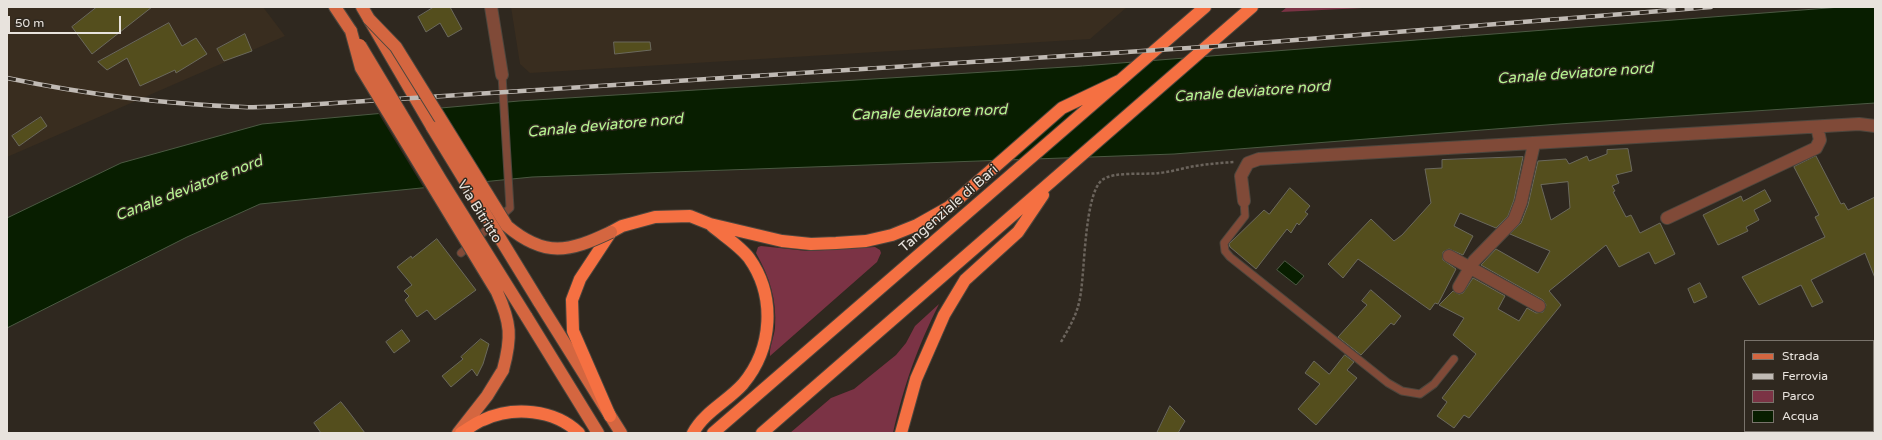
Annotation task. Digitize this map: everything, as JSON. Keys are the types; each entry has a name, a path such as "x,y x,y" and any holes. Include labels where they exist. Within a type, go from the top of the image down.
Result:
{"highway":[{"name":"Tangenziale di Bari","path":"713,433 1206,7"},
{"path":"762,433 1252,7"},
{"path":"610,416 573,331 572,300 580,279 611,232 622,226 655,217 690,216 710,224 782,241 811,244 866,241 892,235 917,225 949,207 1062,108 1119,81"},
{"path":"901,433 916,379 944,315 965,280 1018,232 1051,182"},
{"path":"693,433 698,424 743,384 758,361 766,339 768,320 766,300 760,277 748,257 710,224"},
{"path":"461,433 483,420 508,412 533,411 562,420 579,433"}],"main road":[{"name":"Via Bitritto","path":"335,7 598,433"},
{"name":"Via Bitritto","path":"362,7 436,133 621,433"},
{"path":"369,19 396,47 507,226 524,239 540,246 561,249 583,245 611,232"},
{"path":"351,31 361,68 497,292 507,313 508,344 503,370 487,396 458,433"}],"street":[{"path":"492,7 502,75"},
{"path":"1244,201 1241,176 1248,163 1259,159 1859,124 1875,126"},
{"path":"1666,218 1816,148 1820,140 1817,127"},
{"path":"1459,287 1471,269 1474,261 1503,233 1514,220 1521,202 1534,144"},
{"path":"1449,256 1539,306"}],"lane":[{"path":"461,253 510,208 502,75"},
{"path":"1244,201 1245,216 1224,242 1225,251 1230,257 1388,383 1402,391 1420,394 1434,384 1454,359"}],"path":[{"path":"1061,342 1074,319 1080,298 1091,204 1096,189 1102,180 1112,176 1160,173 1196,166 1235,162 1248,163"}],"shaded area":[{"path":"7,7 263,7 285,36 7,157"},
{"path":"511,7 1127,7 1090,39 530,73 520,64"}],"green space":[{"path":"1287,7 1383,7 1281,12"},
{"path":"761,246 807,251 875,247 880,250 881,253 877,262 770,356 775,328 775,308 769,280 756,253 758,247"},
{"path":"939,304 912,367 893,433 790,433 831,398 854,389 896,355 906,343 915,326"}],"water":[{"name":"Canale deviatore nord","path":"1841,7 1875,7 1875,103 1559,124 1174,154 532,177 260,204 187,237 7,328 7,218 121,163 262,124 519,101 1082,66"},
{"path":"1285,261 1304,276 1296,285 1277,270"}],"pier":[{"path":"438,106 487,184 425,190 377,111"}],"building":[{"path":"97,7 152,7 92,54 72,27"},
{"path":"434,7 450,7 462,29 448,37 440,23 426,32 418,17"},
{"path":"169,23 182,46 196,38 207,54 176,73 175,70 140,86 127,58 107,70 98,62"},
{"path":"245,34 252,51 224,61 217,49"},
{"path":"614,42 650,42 651,50 615,54"},
{"path":"41,117 47,126 19,146 12,136"},
{"path":"1628,149 1632,171 1616,175 1619,183 1612,186 1615,191 1613,192 1626,217 1631,215 1640,233 1660,223 1675,254 1655,264 1649,252 1619,267 1606,245 1549,291 1561,305 1469,418 1464,415 1454,428 1437,416 1447,402 1442,398 1476,354 1453,335 1464,318 1439,305 1453,291 1459,294 1463,293 1473,278 1505,296 1498,309 1519,321 1527,308 1536,313 1543,312 1546,305 1543,300 1481,265 1496,249 1538,273 1550,251 1510,234 1521,223 1528,205 1538,161 1566,159 1569,164 1587,156 1589,161 1607,154 1607,150","holes":["1568,182 1570,208 1551,220 1541,185"]},
{"path":"1816,156 1841,204 1844,203 1848,210 1875,197 1875,278 1865,253 1811,280 1823,302 1812,307 1801,285 1759,305 1742,277 1825,237 1815,217 1819,215 1794,167"},
{"path":"1523,157 1514,200 1508,216 1496,228 1460,213 1454,226 1473,236 1463,255 1449,249 1443,252 1443,260 1456,269 1438,304 1435,303 1430,310 1358,259 1343,278 1328,264 1371,219 1394,241 1402,235 1431,203 1425,169 1442,168 1442,160"},
{"path":"1290,188 1310,206 1305,212 1308,214 1299,225 1297,223 1291,233 1287,229 1256,269 1230,247 1229,244 1264,210 1269,214"},
{"path":"1765,190 1771,201 1754,210 1759,220 1746,227 1748,231 1718,245 1703,215 1741,196 1743,201"},
{"path":"437,239 476,290 435,320 427,310 417,317 405,300 409,296 404,291 412,285 397,267 411,256 412,258"},
{"path":"1700,283 1707,297 1694,303 1688,289"},
{"path":"1371,290 1401,316 1394,325 1391,323 1361,355 1338,337 1367,305 1362,301"},
{"path":"402,330 410,341 394,353 386,342"},
{"path":"481,339 489,344 483,364 477,376 472,369 451,387 442,376 463,359 461,357"},
{"path":"1345,355 1354,362 1347,370 1357,378 1316,425 1298,409 1320,384 1305,373 1314,361 1329,374"},
{"path":"341,402 365,433 321,433 314,423"},
{"path":"1170,406 1185,421 1178,433 1157,433"}],"railway":[{"path":"7,78 65,89 154,101 213,106 266,107 1220,46 1711,7"}]}
